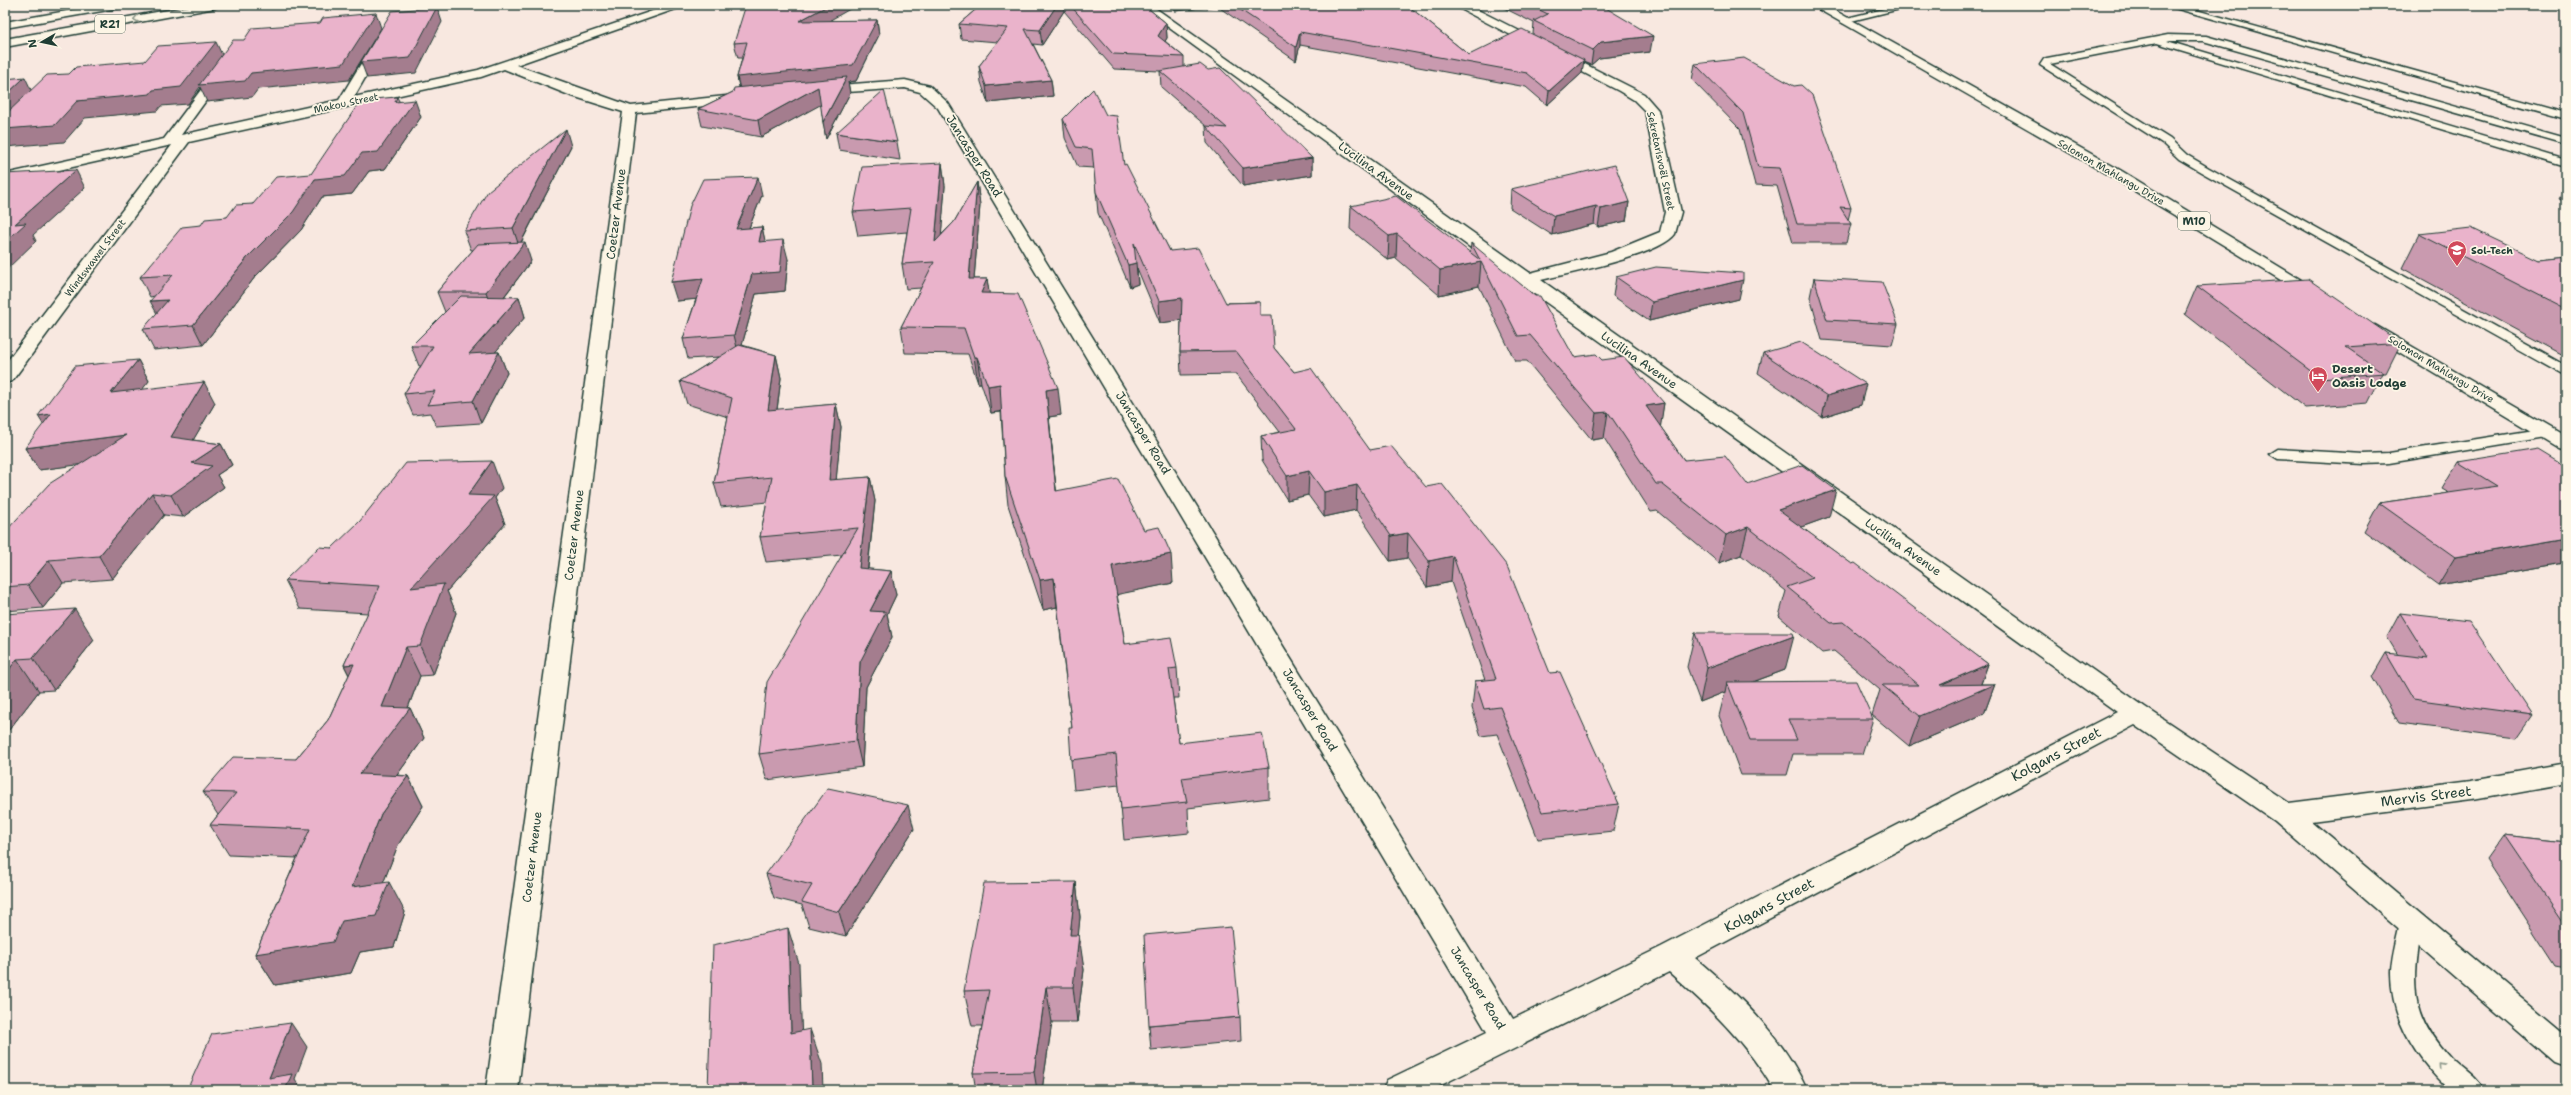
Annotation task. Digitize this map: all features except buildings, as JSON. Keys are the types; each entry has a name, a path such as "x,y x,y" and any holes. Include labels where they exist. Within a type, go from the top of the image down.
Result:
{"main road":[{"name":"R21","path":"5,25 119,5"},
{"name":"R21","path":"5,43 216,5"},
{"name":"Makou Street","path":"5,178 343,104 508,66 681,5"},
{"name":"Lucilina Avenue","path":"1144,5 1525,279 2136,713 2285,814 2566,1054"},
{"name":"Sekretarisvoël Street","path":"1459,5 1624,88 1646,103 1653,117 1672,212 1667,234 1653,243 1634,250 1525,279"},
{"name":"Solomon Mahlangu Drive","path":"1817,5 2115,173 2332,304"},
{"path":"343,104 386,31"},
{"name":"Windswawel Street","path":"5,377 176,140 230,60"},
{"path":"508,66 574,92 630,110 763,96"},
{"name":"Jancasper Road","path":"802,92 905,84 925,89 943,106 1508,1037"},
{"name":"Coetzer Avenue","path":"502,1090 630,110"},
{"name":"Solomon Mahlangu Drive","path":"2359,320 2566,444"},
{"path":"2461,382 2566,433"},
{"name":"Kolgans Street","path":"1399,1090 1672,956 2136,713"},
{"name":"Mervis Street","path":"2285,814 2472,790 2566,773"},
{"path":"1672,956 1718,996 1752,1033 1792,1090"}],"lane":[{"path":"1842,20 1912,5"},
{"path":"2168,5 2566,116"},
{"path":"2566,141 2203,38 2185,36 2047,60 2045,65 2166,141 2183,157 2205,170 2566,372"},
{"path":"2159,41 2566,164"},
{"path":"2278,454 2364,459 2389,458 2547,434"},
{"path":"2411,922 2403,971 2405,1003 2422,1043 2454,1079 2470,1090"}],"place":[{"name":"Sol-Tech","path":"2457,267"},
{"name":"Desert Oasis Lodge","path":"2318,393"}]}
